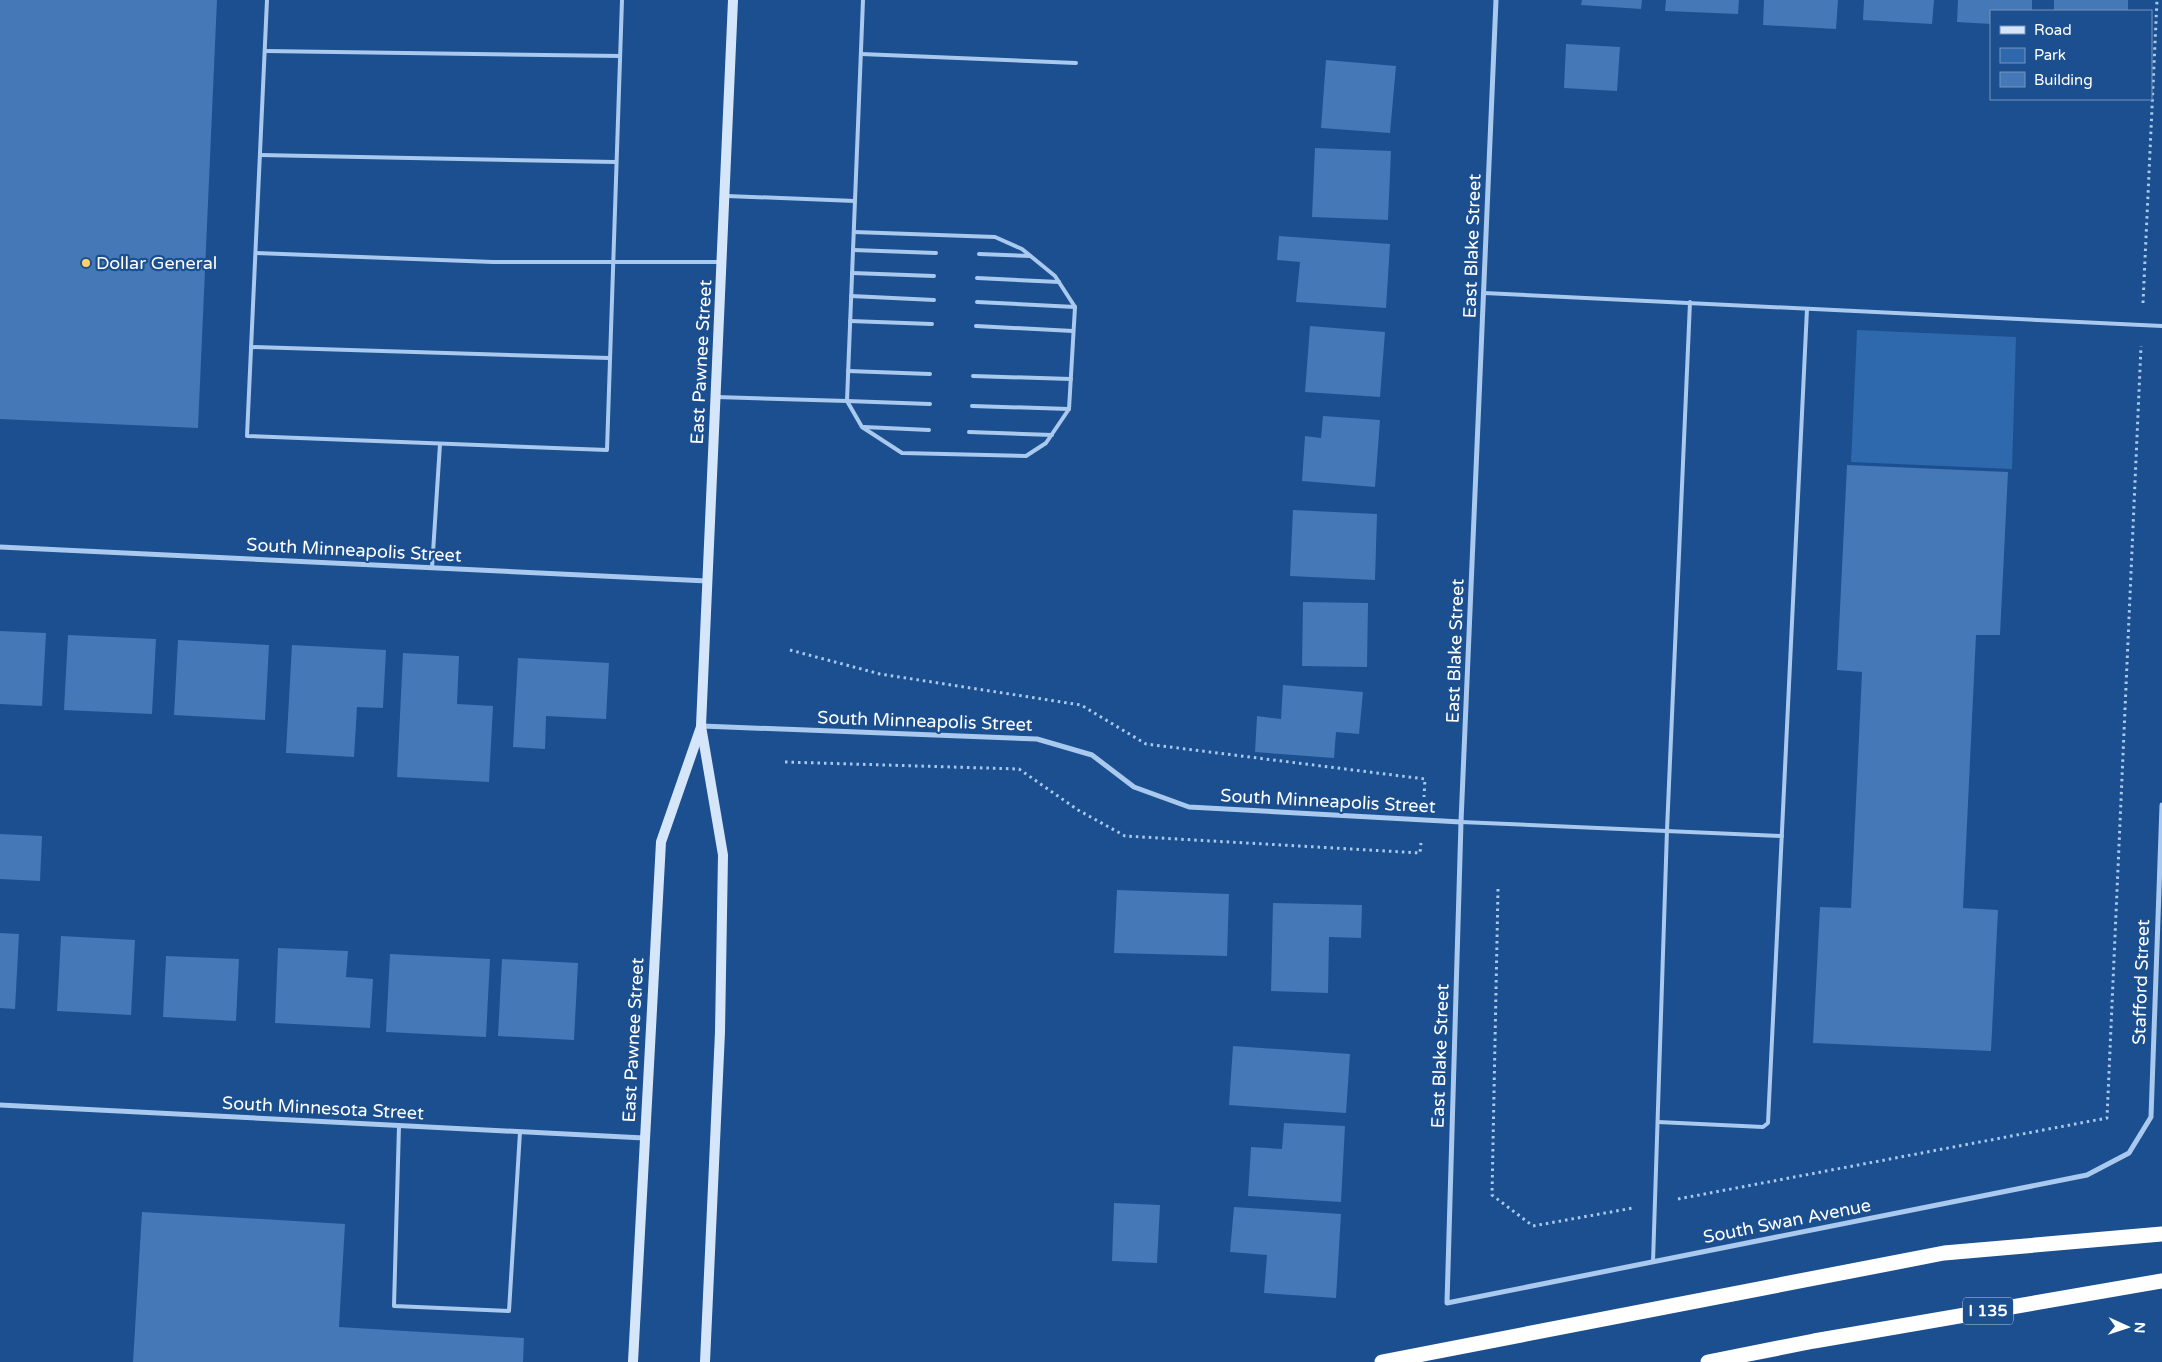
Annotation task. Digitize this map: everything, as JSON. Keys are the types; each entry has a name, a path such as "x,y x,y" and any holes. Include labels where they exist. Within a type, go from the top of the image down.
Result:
{"highway":[{"path":"1382,1362 1944,1253 2162,1234"},
{"name":"I 135","path":"1708,1362 1814,1341 2162,1281"}],"main road":[{"name":"East Pawnee Street","path":"705,1362 720,1032 723,855 701,726 733,0"},
{"name":"East Pawnee Street","path":"633,1362 661,842 701,726"}],"street":[{"name":"East Blake Street","path":"1447,1303 1461,822 1496,0"},
{"name":"South Minneapolis Street","path":"0,547 707,581"},
{"name":"South Minneapolis Street","path":"701,726 1036,739 1092,755 1134,787 1189,808 1461,822"},
{"name":"Stafford Street","path":"2129,1153 2151,1117 2162,805"},
{"name":"South Minnesota Street","path":"0,1105 644,1138"},
{"name":"South Swan Avenue","path":"1447,1303 2087,1175 2129,1153"}],"lane":[{"path":"267,0 247,436 607,450 622,0"},
{"path":"854,232 995,237 1022,249 1055,276 1075,307 1069,410 1046,443 1026,456 902,454 862,427 847,401 863,0"},
{"path":"265,51 620,56"},
{"path":"860,54 1076,63"},
{"path":"260,155 616,162"},
{"path":"724,196 855,201"},
{"path":"853,250 936,253"},
{"path":"256,253 494,262 722,262"},
{"path":"980,254 1031,256"},
{"path":"852,273 934,276"},
{"path":"977,278 1058,282"},
{"path":"1484,293 2162,326"},
{"path":"851,296 934,300"},
{"path":"977,302 1075,307"},
{"path":"1653,1262 1667,830 1690,302"},
{"path":"1658,1122 1762,1127 1768,1123 1807,309"},
{"path":"850,321 932,324"},
{"path":"976,326 1073,331"},
{"path":"251,347 609,358"},
{"path":"848,371 930,374"},
{"path":"973,376 1071,379"},
{"path":"716,397 930,404"},
{"path":"972,406 1069,410"},
{"path":"862,427 929,430"},
{"path":"970,432 1052,435"},
{"path":"432,568 440,444"},
{"path":"1461,822 1782,836"},
{"path":"399,1126 394,1306 509,1310 520,1132"}],"path":[{"path":"1498,889 1492,1195 1533,1226 2107,1118 2157,0"}],"green space":[{"path":"1857,330 2016,337 2012,469 1851,462"}],"building":[{"path":"0,0 217,0 198,428 0,419"},
{"path":"1582,0 1642,0 1641,9 1581,5"},
{"path":"1666,0 1739,0 1738,14 1665,11"},
{"path":"1764,0 1838,0 1836,29 1763,25"},
{"path":"1864,0 1934,0 1932,24 1863,20"},
{"path":"1958,0 2032,0 2032,10 1990,10 1990,24 1957,22"},
{"path":"2054,0 2128,0 2128,10 2054,10"},
{"path":"1566,44 1620,47 1617,91 1564,88"},
{"path":"1326,60 1396,66 1390,133 1321,128"},
{"path":"1315,148 1391,151 1388,220 1312,217"},
{"path":"1279,236 1390,244 1386,308 1296,302 1300,262 1277,260"},
{"path":"1310,326 1385,332 1380,397 1305,392"},
{"path":"1323,416 1380,420 1375,487 1302,481 1305,436 1321,438"},
{"path":"1847,465 2008,472 2000,635 1976,635 1963,908 1998,910 1991,1051 1813,1043 1820,907 1851,908 1862,672 1837,670"},
{"path":"1293,510 1377,514 1375,580 1290,576"},
{"path":"1303,602 1368,603 1367,667 1302,666"},
{"path":"0,631 46,633 42,706 0,704"},
{"path":"68,635 156,639 152,714 64,710"},
{"path":"178,640 269,645 265,720 174,715"},
{"path":"292,645 386,650 383,708 357,707 354,757 286,753"},
{"path":"403,653 459,656 457,704 493,706 489,782 397,777"},
{"path":"518,658 609,663 606,719 546,716 545,749 513,747"},
{"path":"1283,685 1363,692 1359,734 1336,732 1334,758 1255,752 1257,716 1281,719"},
{"path":"0,834 42,836 40,881 0,879"},
{"path":"1117,890 1229,894 1227,956 1114,953"},
{"path":"1273,903 1362,905 1361,938 1329,937 1328,993 1271,991"},
{"path":"0,933 19,934 15,1009 0,1008"},
{"path":"61,936 135,940 131,1015 57,1011"},
{"path":"278,948 348,951 346,977 373,979 370,1028 275,1023"},
{"path":"390,954 490,959 486,1037 386,1032"},
{"path":"166,956 239,959 236,1021 163,1017"},
{"path":"502,959 578,963 574,1040 498,1036"},
{"path":"1233,1046 1350,1054 1346,1113 1229,1105"},
{"path":"1284,1123 1345,1126 1341,1202 1248,1196 1251,1147 1282,1149"},
{"path":"1114,1203 1160,1205 1157,1263 1112,1261"},
{"path":"1234,1207 1341,1214 1336,1298 1264,1293 1267,1255 1230,1252"},
{"path":"142,1212 345,1224 339,1327 524,1338 523,1362 133,1362"}],"place":[{"name":"Dollar General","path":"86,263"}]}
